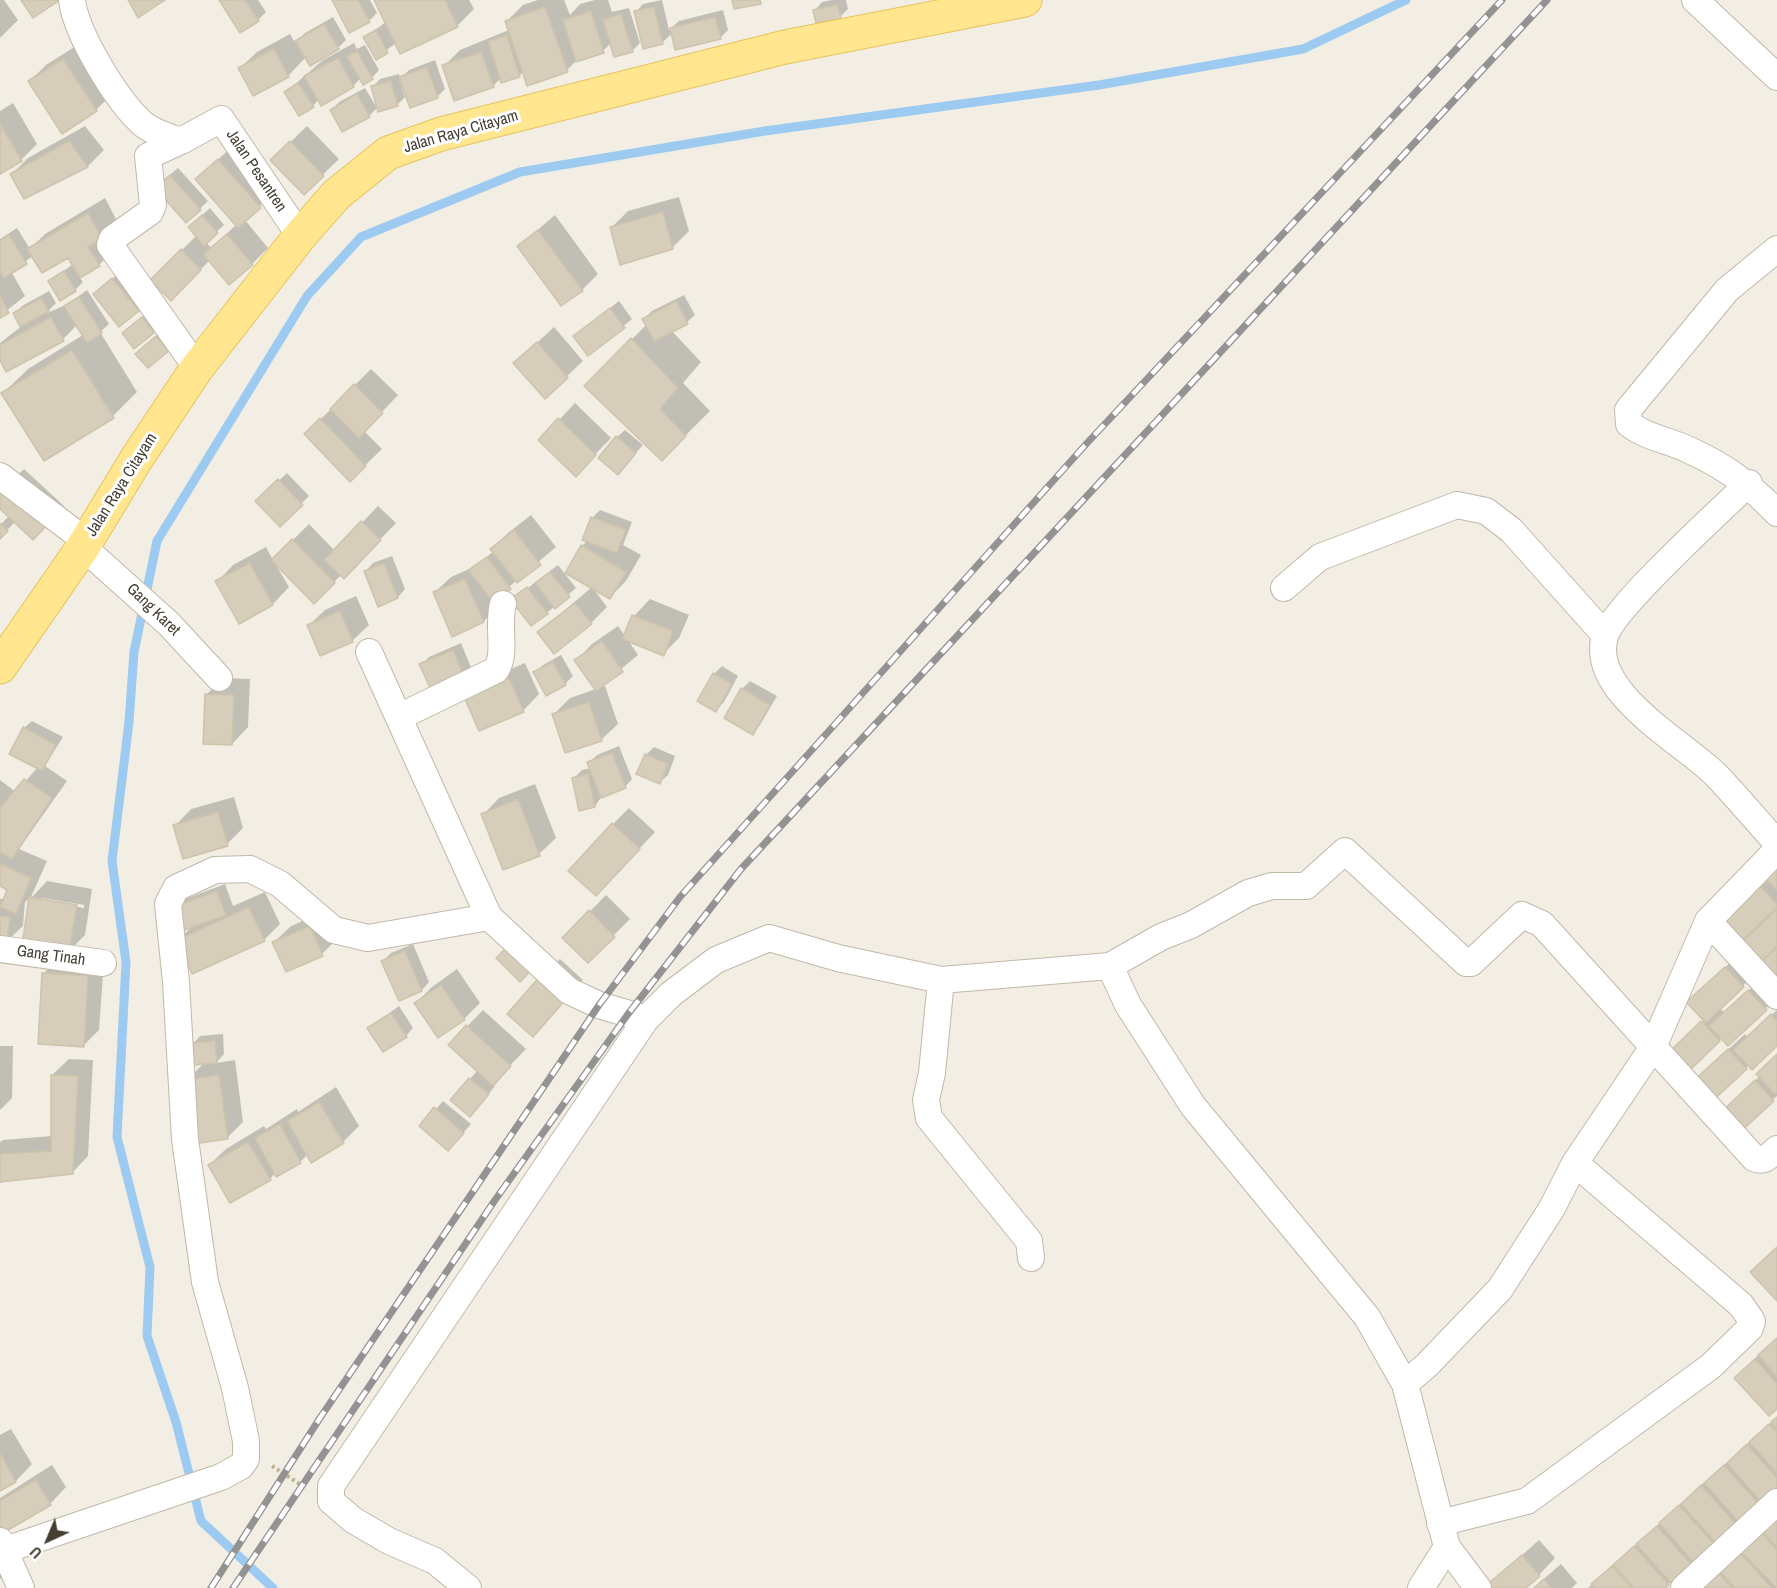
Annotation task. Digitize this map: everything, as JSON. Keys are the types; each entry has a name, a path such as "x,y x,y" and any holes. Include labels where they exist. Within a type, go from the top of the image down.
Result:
{"main road":[{"name":"Jalan Raya Citayam","path":"0,667 85,544 137,458 197,368 300,236 336,195 388,153 441,134 785,47 1025,0"}],"street":[{"path":"72,0 81,36 123,101 143,124 181,141"},
{"path":"1695,0 1777,77"},
{"name":"Jalan Pesantren","path":"181,141 221,119 300,236"},
{"path":"181,141 148,156 153,205 150,212 112,238 110,245 197,368"},
{"path":"1777,249 1727,290 1628,410 1629,424 1640,432 1689,450 1749,483 1777,513"},
{"name":"Gang Karet","path":"0,476 85,544 169,624 219,678"},
{"path":"1749,483 1625,606 1605,634 1602,657 1607,670 1632,705 1714,774 1777,843"},
{"path":"1284,588 1320,556 1457,505 1486,511 1511,530 1605,634"},
{"path":"399,717 496,670 502,660 499,626 503,604"},
{"path":"369,652 489,917 569,991 599,1005 646,1019"},
{"path":"1405,1384 1427,1365 1500,1289 1552,1208 1575,1163 1653,1047 1708,921 1777,850"},
{"path":"468,1588 435,1561 389,1541 342,1512 331,1501 331,1486 646,1019 671,994 716,960 768,938 838,958 941,980 1110,966 1161,937 1191,925 1248,892 1272,886 1306,886 1345,851 1466,963 1471,963 1522,915 1542,924 1754,1158 1760,1161 1766,1159 1777,1149"},
{"path":"21,1588 2,1545 221,1477 241,1466 246,1459 236,1388 205,1282 185,1139 176,982 168,904 176,888 215,870 250,869 280,884 334,930 368,938 489,917"},
{"path":"1708,921 1777,996"},
{"name":"Gang Tinah","path":"0,949 103,963"},
{"path":"1110,966 1128,1005 1193,1106 1367,1317 1405,1384 1444,1535 1478,1588"},
{"path":"941,980 932,1073 926,1100 929,1118 1029,1241 1031,1258"},
{"path":"1421,1588 1444,1535 1527,1501 1711,1366 1750,1328 1752,1321 1741,1305 1575,1163"},
{"path":"1684,1588 1777,1502"}],"path":[{"path":"246,1450 342,1512"}],"building":[{"path":"21,0 60,0 33,18"},
{"path":"128,0 165,0 138,18"},
{"path":"219,0 245,0 259,21 240,33"},
{"path":"332,0 358,0 370,22 349,33"},
{"path":"374,0 445,0 458,27 400,54"},
{"path":"732,0 760,0 761,4 734,9"},
{"path":"838,5 841,19 816,23 813,10"},
{"path":"545,7 568,72 527,86 505,21"},
{"path":"654,7 663,44 643,49 634,11"},
{"path":"591,11 604,53 576,62 563,20"},
{"path":"621,14 633,52 614,57 603,20"},
{"path":"715,17 721,39 675,50 670,28"},
{"path":"324,24 339,49 310,66 295,41"},
{"path":"376,30 388,53 376,60 363,37"},
{"path":"507,35 520,77 501,83 488,41"},
{"path":"274,49 289,77 253,96 238,68"},
{"path":"357,51 373,79 363,85 347,57"},
{"path":"481,52 494,87 454,101 442,65"},
{"path":"338,58 354,87 321,106 304,76"},
{"path":"63,59 97,111 62,134 28,81"},
{"path":"427,67 438,98 410,108 399,77"},
{"path":"391,81 398,106 378,112 371,86"},
{"path":"298,83 314,107 299,116 284,92"},
{"path":"357,94 370,117 342,132 330,110"},
{"path":"0,124 22,161 0,174"},
{"path":"69,141 88,167 24,199 10,174"},
{"path":"290,141 324,176 304,195 270,160"},
{"path":"218,159 261,208 238,228 195,179"},
{"path":"170,175 201,210 186,223 155,188"},
{"path":"663,212 673,249 620,265 610,227"},
{"path":"88,213 102,239 88,247 100,266 80,278 68,258 42,273 27,249"},
{"path":"202,215 218,233 204,246 188,227"},
{"path":"538,230 583,291 561,306 517,246"},
{"path":"227,234 253,265 229,285 203,254"},
{"path":"9,235 27,264 4,278 0,272 0,241"},
{"path":"181,249 201,270 171,301 150,280"},
{"path":"64,271 76,291 60,301 48,281"},
{"path":"112,278 139,311 119,327 93,294"},
{"path":"0,296 9,313 0,318"},
{"path":"79,297 102,333 87,343 64,306"},
{"path":"41,298 49,311 20,327 13,313"},
{"path":"676,301 688,324 654,341 642,319"},
{"path":"610,308 625,328 588,356 573,336"},
{"path":"51,317 64,341 6,372 0,360 0,345"},
{"path":"142,317 154,333 134,349 122,333"},
{"path":"156,336 169,351 148,368 135,354"},
{"path":"631,338 678,388 660,409 686,436 662,461 584,386"},
{"path":"537,342 568,378 545,399 513,363"},
{"path":"72,350 114,418 44,461 1,393"},
{"path":"354,384 383,413 359,438 330,409"},
{"path":"320,418 366,466 350,482 304,434"},
{"path":"558,418 596,455 576,477 538,440"},
{"path":"616,436 636,453 618,475 598,458"},
{"path":"278,479 303,505 280,527 255,501"},
{"path":"0,491 49,523 33,540 0,509"},
{"path":"591,517 626,530 617,553 582,540"},
{"path":"361,521 381,540 344,579 324,560"},
{"path":"0,523 8,531 0,539"},
{"path":"514,530 541,565 517,583 490,549"},
{"path":"292,539 335,583 314,604 271,560"},
{"path":"581,545 626,572 610,599 565,573"},
{"path":"487,557 511,589 493,602 468,570"},
{"path":"250,563 273,605 239,624 215,581"},
{"path":"384,563 398,598 378,607 364,571"},
{"path":"550,572 570,597 555,609 535,583"},
{"path":"465,579 484,622 452,637 433,592"},
{"path":"527,587 548,614 531,626 510,599"},
{"path":"575,603 592,624 554,654 537,632"},
{"path":"340,611 353,642 320,656 307,625"},
{"path":"632,615 673,631 664,656 622,639"},
{"path":"602,641 623,672 596,691 574,660"},
{"path":"453,650 464,676 431,690 419,664"},
{"path":"553,662 566,685 546,696 533,672"},
{"path":"713,673 732,684 716,712 697,701"},
{"path":"509,678 524,712 479,731 464,697"},
{"path":"741,688 770,705 753,735 724,718"},
{"path":"205,694 234,695 232,745 203,744"},
{"path":"589,702 602,741 565,753 552,714"},
{"path":"23,727 56,745 42,771 9,754"},
{"path":"612,753 626,788 601,798 587,762"},
{"path":"645,754 668,764 660,784 636,774"},
{"path":"588,774 595,807 579,811 572,778"},
{"path":"24,779 52,798 12,859 0,852 0,808"},
{"path":"518,799 540,856 503,870 481,814"},
{"path":"218,812 228,846 183,859 173,825"},
{"path":"612,823 640,849 596,896 568,871"},
{"path":"0,864 31,878 16,914 0,907 7,890 0,886"},
{"path":"1777,869 1777,890 1766,879"},
{"path":"1760,886 1777,904 1777,907 1741,942 1722,922"},
{"path":"217,891 226,915 185,930 176,906"},
{"path":"29,897 77,905 69,953 22,945"},
{"path":"249,907 265,941 192,974 177,940"},
{"path":"1777,909 1777,946 1761,962 1742,942"},
{"path":"589,910 615,937 588,963 562,938"},
{"path":"0,916 10,917 7,943 0,943"},
{"path":"310,926 323,956 286,972 272,942"},
{"path":"510,944 534,967 520,982 496,958"},
{"path":"1777,948 1777,979 1761,962"},
{"path":"405,951 422,991 399,1001 381,961"},
{"path":"1725,967 1744,987 1706,1023 1686,1002"},
{"path":"42,973 88,976 84,1047 38,1044"},
{"path":"542,974 568,997 533,1037 507,1014"},
{"path":"441,985 465,1020 438,1038 414,1003"},
{"path":"1748,990 1767,1010 1728,1046 1709,1026"},
{"path":"391,1013 407,1037 383,1052 367,1028"},
{"path":"1771,1014 1777,1021 1777,1046 1752,1070 1733,1050"},
{"path":"1701,1021 1720,1041 1683,1077 1664,1057"},
{"path":"466,1025 511,1066 493,1086 448,1045"},
{"path":"215,1041 217,1063 193,1065 191,1043"},
{"path":"1728,1049 1747,1069 1709,1104 1690,1084"},
{"path":"1777,1054 1777,1092 1775,1094 1756,1074"},
{"path":"51,1075 78,1076 73,1174 0,1182 0,1154 51,1151"},
{"path":"219,1075 228,1139 193,1144 184,1080"},
{"path":"469,1078 489,1094 470,1117 450,1100"},
{"path":"1755,1080 1774,1101 1736,1136 1717,1116"},
{"path":"319,1102 344,1143 311,1163 287,1121"},
{"path":"434,1107 464,1133 448,1151 419,1126"},
{"path":"280,1124 301,1163 276,1177 255,1138"},
{"path":"248,1142 271,1180 230,1203 208,1165"},
{"path":"1777,1247 1777,1301 1750,1272"},
{"path":"1777,1338 1777,1377 1758,1355"},
{"path":"1755,1359 1777,1384 1777,1409 1769,1416 1734,1378"},
{"path":"1777,1417 1777,1429 1771,1422"},
{"path":"1769,1424 1777,1432 1777,1473 1749,1442"},
{"path":"1747,1444 1777,1478 1777,1488 1761,1502 1727,1463"},
{"path":"0,1453 16,1482 0,1491"},
{"path":"1724,1465 1759,1504 1739,1522 1704,1483"},
{"path":"36,1480 51,1505 3,1533 0,1528 0,1501"},
{"path":"1701,1485 1736,1524 1716,1543 1681,1504"},
{"path":"1679,1505 1714,1544 1694,1563 1659,1523"},
{"path":"1777,1519 1777,1547 1763,1532"},
{"path":"1657,1526 1692,1565 1671,1583 1636,1544"},
{"path":"1762,1533 1777,1550 1777,1588 1741,1552"},
{"path":"1634,1546 1669,1585 1666,1588 1634,1588 1613,1565"},
{"path":"1741,1554 1772,1588 1735,1588 1720,1572"},
{"path":"1522,1555 1540,1576 1526,1588 1483,1588"},
{"path":"1612,1566 1632,1588 1595,1588 1591,1584"},
{"path":"1719,1573 1732,1588 1703,1588"},
{"path":"1544,1579 1551,1588 1534,1588"}],"waterway":[{"path":"273,1588 201,1521 176,1422 147,1336 150,1267 117,1137 126,962 112,861 129,722 134,652 157,541 307,296 361,237 520,172 765,131 1099,85 1303,49 1406,0"}],"railway":[{"path":"211,1588 320,1418 599,1005 680,897 1088,442 1502,0"},
{"path":"233,1588 495,1200 628,1014 741,869 1547,0"}]}
